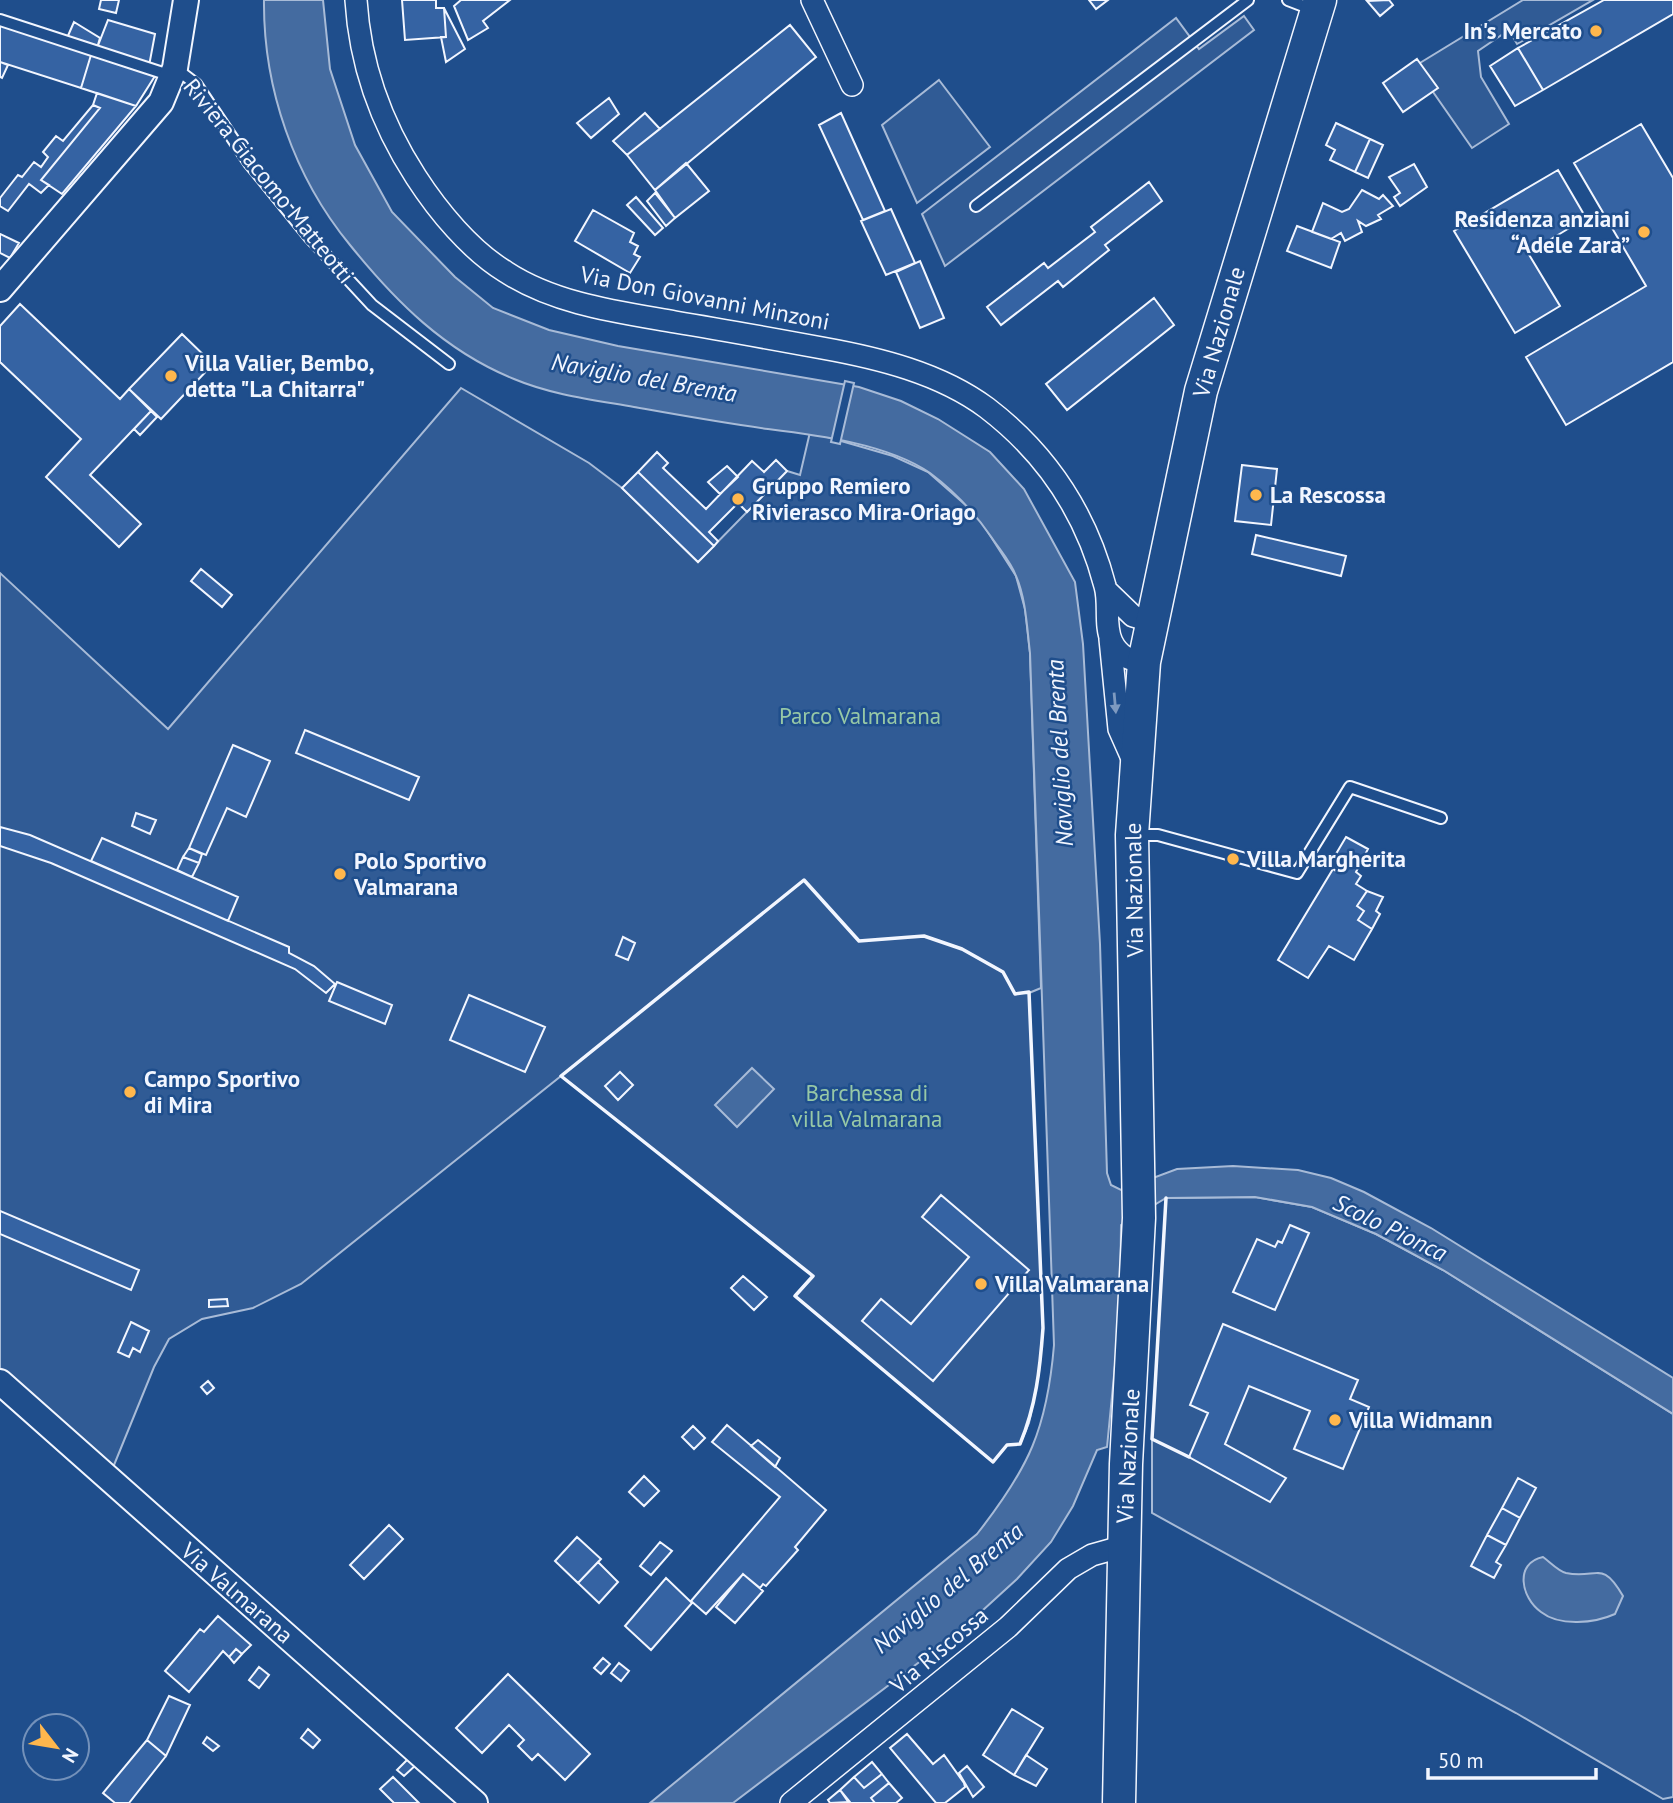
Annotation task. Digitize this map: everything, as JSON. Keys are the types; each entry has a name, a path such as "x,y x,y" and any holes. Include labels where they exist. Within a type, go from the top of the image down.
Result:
{"main road":[{"name":"Via Nazionale","path":"1119,1803 1124,1546 1139,1218 1132,835 1144,662 1150,621 1201,391 1308,4"}],"street":[{"name":"Riviera Giacomo Matteotti","path":"174,72 186,0"},
{"name":"Via Don Giovanni Minzoni","path":"356,0 365,63 377,104 395,144 425,192 451,223 505,272 543,291 592,306 873,358 937,381 979,402 1018,435 1055,475 1096,552 1106,590 1119,729 1135,765"},
{"path":"812,0 852,85"},
{"path":"0,289 143,126 160,102 174,72"},
{"path":"1106,590 1133,617 1150,621"},
{"path":"1110,639 1118,652 1128,659 1144,662"},
{"name":"Via Valmarana","path":"0,1381 475,1803"},
{"name":"Via Riscossa","path":"791,1803 998,1636 1068,1569 1092,1555 1124,1546"}],"lane":[{"path":"976,206 1248,0"},
{"path":"0,20 174,72"},
{"name":"Riviera Giacomo Matteotti","path":"174,72 196,84 249,163 310,238 372,306 449,364"},
{"path":"1132,835 1158,835 1297,873 1350,787 1441,818"}],"shaded area":[{"path":"1523,0 1593,0 1517,44 1509,30 1478,51 1481,77 1509,124 1472,148 1415,66"},
{"path":"1244,16 1254,30 945,266 922,214 1176,18 1199,49"},
{"path":"939,80 990,147 917,203 882,125"},
{"path":"461,388 589,463 622,488 698,562 787,471 800,475 810,432 893,456 928,472 977,515 1016,576 1025,609 1030,653 1041,988 1029,993 1043,1328 1039,1373 1029,1423 1020,1444 1007,1445 993,1462 795,1296 813,1276 561,1076 301,1284 253,1308 202,1319 169,1339 154,1367 112,1470 0,1368 0,573 168,729"},
{"path":"1255,1197 1312,1207 1376,1234 1443,1270 1673,1414 1673,1797 1663,1799 1516,1713 1152,1513 1152,1439 1166,1198"}],"water":[{"path":"264,0 323,0 330,69 355,145 392,212 455,277 493,308 549,330 618,346 859,387 901,401 938,419 990,452 1024,489 1075,582 1083,644 1100,944 1107,1173 1111,1185 1121,1190 1177,1169 1233,1166 1298,1170 1331,1178 1364,1192 1431,1228 1673,1378 1673,1414 1443,1270 1376,1234 1312,1207 1255,1197 1166,1198 1121,1225 1120,1314 1107,1447 1097,1450 1073,1506 1051,1542 1017,1579 959,1632 733,1803 650,1803 977,1534 1010,1488 1040,1424 1051,1375 1054,1345 1030,653 1022,594 1011,566 979,520 947,487 913,463 852,442 701,419 543,389 489,368 423,323 385,286 350,245 330,219 298,161 276,98 269,66"},
{"path":"752,1068 774,1089 737,1127 715,1105"},
{"path":"1543,1557 1566,1573 1598,1573 1609,1577 1623,1596 1615,1614 1598,1620 1567,1622 1541,1612 1534,1606 1525,1590 1524,1573 1528,1566"}],"pier":[{"path":"845,381 854,383 840,444 831,442"}],"building":[{"path":"101,0 119,0 116,13 99,9"},
{"path":"402,0 436,0 436,8 444,8 446,37 405,40"},
{"path":"461,0 510,0 483,21 488,28 468,40 454,6"},
{"path":"1089,0 1108,0 1096,9"},
{"path":"1389,0 1393,5 1380,16 1367,1"},
{"name":"In's Mercato","path":"1604,0 1673,0 1673,14 1543,90 1518,48"},
{"path":"444,8 465,49 446,62 441,37 446,37"},
{"path":"108,20 155,34 149,66 97,48"},
{"path":"74,22 100,38 97,48 67,38"},
{"path":"0,25 91,55 81,88 0,62"},
{"path":"790,25 816,57 655,190 627,155"},
{"path":"1518,48 1543,90 1515,106 1490,66"},
{"path":"91,55 155,76 136,106 81,88"},
{"path":"1417,59 1438,88 1403,112 1383,83"},
{"path":"0,62 8,65 2,78 0,77"},
{"path":"97,93 136,106 62,194 41,180 100,108 93,105"},
{"path":"609,98 619,114 591,138 577,123"},
{"path":"93,105 100,108 41,180 49,185 41,193 29,184 8,211 0,206 0,198 18,175 22,177 34,162 41,167 48,157 43,152 56,136 63,141"},
{"path":"645,113 660,129 627,155 613,141"},
{"path":"841,113 885,211 863,220 819,125"},
{"path":"1336,123 1370,139 1355,172 1330,160 1335,150 1326,145"},
{"name":"Residenza anziani “Adele Zara”","path":"1641,124 1673,178 1673,362 1566,425 1526,357 1646,286 1574,163"},
{"path":"1370,139 1383,145 1368,178 1355,172"},
{"path":"686,163 709,191 675,218 655,190"},
{"path":"1414,164 1427,187 1400,206 1394,197 1400,193 1389,177"},
{"path":"1558,170 1586,218 1528,253 1560,306 1515,333 1454,231"},
{"path":"1149,182 1162,201 1105,245 1109,250 1063,287 1058,281 1001,325 987,307 1044,263 1048,268 1095,232 1091,227"},
{"path":"1362,190 1379,199 1383,195 1393,206 1378,215 1381,219 1366,226 1358,221 1362,232 1345,241 1341,233 1331,239 1312,232 1323,203 1342,212 1349,209"},
{"path":"655,193 675,218 666,226 647,201"},
{"path":"636,197 663,228 655,235 627,205"},
{"path":"891,209 915,263 886,275 861,221"},
{"path":"593,210 634,233 630,242 638,246 634,254 640,257 630,273 575,241"},
{"path":"1297,226 1340,242 1331,268 1287,251"},
{"path":"0,234 19,243 10,258 0,253"},
{"path":"920,261 944,318 920,328 896,272"},
{"path":"1154,298 1174,325 1067,410 1046,384"},
{"path":"20,304 120,399 129,389 151,411 90,475 141,524 119,547 46,477 81,439 0,362 0,326"},
{"name":"Villa Valier, Bembo, detta \"La Chitarra\"","path":"182,334 213,364 161,419 129,389"},
{"path":"151,411 157,417 140,435 134,429"},
{"name":"Gruppo Remiero Rivierasco Mira-Oriago","path":"657,452 668,463 663,468 706,509 752,461 764,472 776,460 787,471 747,512 738,503 709,532 718,541 714,546 638,472"},
{"name":"La Rescossa","path":"1242,465 1277,469 1271,525 1235,521"},
{"path":"727,466 738,477 720,494 708,482"},
{"path":"638,472 714,546 698,562 622,488"},
{"path":"1256,535 1346,556 1341,576 1252,554"},
{"path":"201,569 232,595 222,607 191,581"},
{"path":"305,730 419,777 409,800 296,753"},
{"path":"233,745 270,761 246,817 227,808 206,855 189,848"},
{"path":"136,813 156,820 150,834 132,826"},
{"path":"0,827 30,835 289,947 289,953 314,966 335,984 326,993 295,969 51,863 0,846"},
{"path":"1346,837 1368,849 1356,872 1361,876 1356,884 1367,891 1357,906 1364,911 1358,920 1372,929 1354,960 1329,946 1308,978 1278,960 1333,869 1336,871 1340,863 1333,859"},
{"path":"102,838 238,897 228,921 91,861"},
{"path":"189,848 202,854 199,863 183,857"},
{"path":"183,857 199,863 192,877 177,870"},
{"path":"1367,891 1383,897 1376,911 1380,914 1372,929 1358,920 1364,911 1357,906"},
{"path":"623,937 635,943 628,960 616,955"},
{"path":"337,982 392,1005 385,1024 329,1001"},
{"path":"469,995 545,1027 525,1072 450,1040"},
{"path":"620,1072 633,1085 618,1100 605,1086"},
{"name":"Villa Valmarana","path":"941,1195 1029,1270 933,1381 862,1321 881,1299 911,1324 969,1257 922,1217"},
{"path":"0,1211 139,1270 131,1290 0,1234"},
{"path":"1290,1225 1309,1233 1275,1310 1233,1292 1257,1239 1275,1247 1278,1241 1282,1243"},
{"path":"743,1276 767,1297 754,1310 731,1288"},
{"path":"227,1299 228,1306 209,1307 209,1300"},
{"path":"131,1322 149,1331 140,1352 133,1348 129,1357 118,1352"},
{"name":"Villa Widmann","path":"1223,1324 1358,1380 1350,1399 1369,1407 1343,1469 1294,1449 1310,1411 1249,1386 1225,1444 1286,1478 1270,1502 1189,1457 1208,1413 1190,1405"},
{"path":"208,1381 214,1388 207,1394 201,1387"},
{"path":"727,1425 826,1510 795,1547 798,1550 766,1586 763,1584 760,1588 743,1574 706,1614 691,1601 780,1497 712,1442"},
{"path":"693,1426 705,1438 694,1449 682,1437"},
{"path":"758,1440 780,1458 775,1467 751,1446"},
{"path":"644,1476 659,1491 644,1506 629,1492"},
{"path":"1518,1478 1536,1488 1520,1518 1502,1508"},
{"path":"1502,1508 1520,1518 1506,1545 1487,1535"},
{"path":"389,1525 403,1539 364,1579 350,1565"},
{"path":"1487,1535 1506,1545 1496,1562 1501,1565 1494,1578 1471,1566"},
{"path":"577,1537 601,1559 578,1583 555,1561"},
{"path":"660,1542 672,1551 651,1575 640,1566"},
{"path":"598,1562 618,1582 599,1603 578,1583"},
{"path":"743,1574 763,1591 735,1623 716,1607"},
{"path":"666,1578 692,1603 651,1650 625,1626"},
{"path":"218,1616 251,1645 242,1654 236,1649 229,1657 223,1651 189,1692 165,1671 200,1629 204,1632"},
{"path":"236,1649 242,1654 234,1663 229,1657"},
{"path":"603,1658 610,1664 601,1674 594,1668"},
{"path":"619,1663 629,1671 621,1681 611,1673"},
{"path":"259,1667 269,1675 259,1688 249,1680"},
{"path":"508,1674 590,1754 565,1780 538,1754 532,1760 518,1746 524,1740 509,1725 482,1753 456,1728"},
{"path":"169,1696 190,1705 166,1756 147,1740"},
{"path":"1012,1709 1043,1728 1014,1775 983,1755"},
{"path":"308,1729 320,1740 313,1748 301,1738"},
{"path":"907,1734 933,1764 944,1755 964,1783 965,1787 945,1803 936,1803 890,1748"},
{"path":"207,1737 219,1746 213,1751 203,1743"},
{"path":"147,1740 166,1756 129,1803 115,1803 103,1793"},
{"path":"1026,1755 1047,1769 1036,1786 1014,1775"},
{"path":"410,1757 417,1764 404,1776 397,1770"},
{"path":"872,1762 882,1774 864,1788 854,1777"},
{"path":"967,1766 984,1787 973,1797 959,1773"},
{"path":"882,1774 889,1783 871,1798 875,1803 849,1803 840,1790 854,1777 864,1788"},
{"path":"393,1777 419,1803 394,1803 380,1789"},
{"path":"889,1783 902,1798 896,1803 875,1803 871,1798"},
{"path":"840,1790 850,1802 830,1803 828,1800"}],"wall":[{"path":"804,880 859,941 924,936 962,949 1003,972 1015,994 1029,992 1043,1328 1036,1387 1020,1444 1007,1445 993,1462 795,1296 813,1276 561,1076 804,880"},
{"path":"1166,1198 1152,1439 1189,1457"}],"place":[{"name":"In's Mercato","path":"1596,31"},
{"name":"Residenza anziani “Adele Zara”","path":"1644,232"},
{"name":"Villa Valier, Bembo, detta \"La Chitarra\"","path":"171,376"},
{"name":"La Rescossa","path":"1256,495"},
{"name":"Gruppo Remiero Rivierasco Mira-Oriago","path":"738,499"},
{"name":"Villa Margherita","path":"1233,859"},
{"name":"Polo Sportivo Valmarana","path":"340,874"},
{"name":"Campo Sportivo di Mira","path":"130,1092"},
{"name":"Villa Valmarana","path":"981,1284"},
{"name":"Villa Widmann","path":"1335,1420"}],"water label":[{"name":"Naviglio del Brenta","path":"644,378"},
{"name":"Naviglio del Brenta","path":"1060,753"},
{"name":"Scolo Pionca","path":"1390,1228"},
{"name":"Naviglio del Brenta","path":"948,1588"}],"park label":[{"name":"Parco Valmarana","path":"860,716"},
{"name":"Barchessa di villa Valmarana","path":"867,1106"}]}
